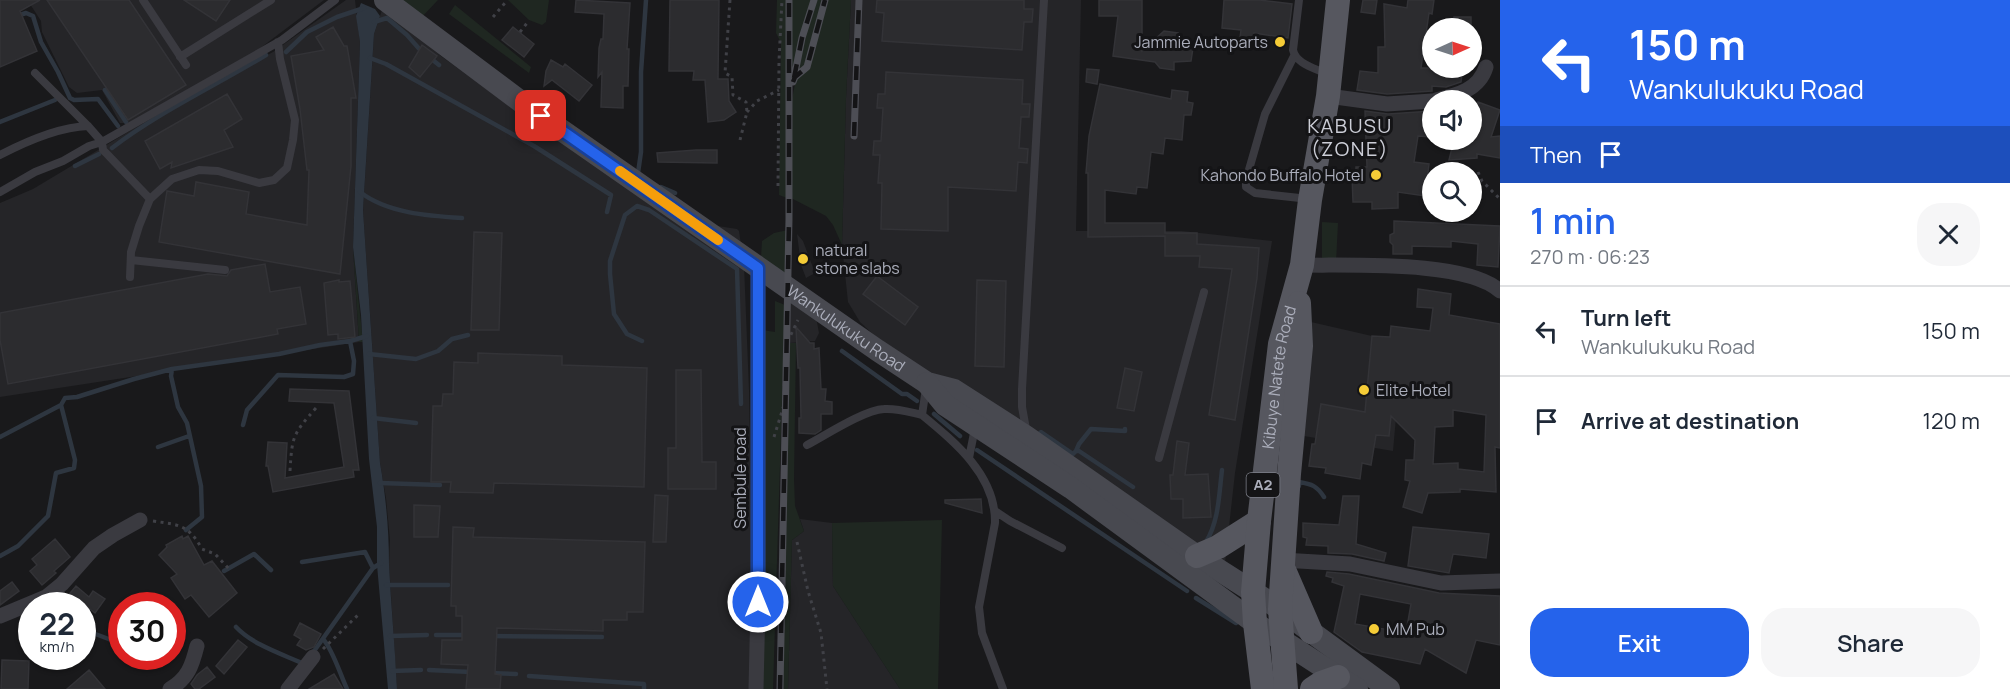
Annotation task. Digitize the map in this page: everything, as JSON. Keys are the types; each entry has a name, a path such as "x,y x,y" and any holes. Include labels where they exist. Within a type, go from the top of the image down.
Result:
{"main road":[{"name":"Wankulukuku Road","path":"385,0 533,110 927,383 945,405 1071,488 1255,623 1347,683"},
{"name":"Kibuye Natete Road","path":"1263,689 1253,592 1259,521 1280,344 1300,274 1329,86 1338,0"},
{"name":"Kibuye Natete Road","path":"1286,689 1281,609 1282,564 1301,346 1300,274"},
{"name":"Wankulukuku Road","path":"927,383 954,390 1027,437 1197,556 1281,609 1389,689"},
{"path":"1197,556 1218,547 1259,521"},
{"path":"1282,564 1311,632"},
{"path":"1312,689 1321,683 1347,683"}],"street":[{"path":"1468,90 1482,78 1486,67"},
{"path":"1329,86 1387,104 1422,102"},
{"path":"1300,274 1387,266 1432,269 1482,279 1500,291"},
{"name":"Sembule road","path":"756,689 758,268"},
{"path":"0,616 46,597 62,584 94,548 140,520"},
{"path":"1282,564 1350,564 1441,583 1500,581"},
{"path":"170,689 184,680 189,672 196,646"},
{"path":"288,689 313,657"}],"lane":[{"path":"142,0 186,65"},
{"path":"180,57 271,0"},
{"path":"0,192 89,146 104,149 278,42 335,0"},
{"path":"1027,437 1022,407 1022,389 1044,0"},
{"path":"1299,0 1294,56 1329,86"},
{"path":"130,277 131,252 150,199 172,179 199,170 219,171 259,183 274,180 287,168 295,120 278,42"},
{"path":"1294,56 1265,114 1246,187 1255,193 1310,200"},
{"path":"35,73 88,126 104,149 150,199"},
{"path":"0,155 66,129 88,126"},
{"path":"131,260 225,270"},
{"path":"1159,459 1204,292"},
{"path":"922,416 927,383"},
{"path":"807,445 870,412 898,409 922,416 969,458 986,481 993,497 995,511 993,536 980,607 982,633 1003,689"},
{"path":"969,458 975,424"},
{"path":"995,511 1062,548"}],"path":[{"path":"730,0 725,73 732,77 732,95 746,102 747,112 740,140"},
{"path":"778,186 782,0"},
{"path":"493,16 505,3"},
{"path":"520,32 527,22"},
{"path":"747,112 757,101 779,90"},
{"path":"1482,181 1500,199"},
{"path":"771,445 784,405 785,347 798,320"},
{"path":"290,471 292,441 299,427 316,408"},
{"path":"140,520 180,525 195,536 202,549 215,554 230,570"},
{"path":"797,542 808,591 821,633 827,689"},
{"path":"326,647 358,615"}],"shaded area":[{"path":"0,0 324,0 255,52 129,123 120,123 102,90 77,93 69,87 42,32 41,21 30,4"},
{"path":"346,0 355,0 360,42 353,247 359,342 0,397 0,203 33,189 175,104 273,52"},
{"path":"395,0 438,0 420,19"},
{"path":"508,0 549,0 546,22 542,25 529,20"},
{"path":"777,0 788,0 787,198 779,195 781,43 776,33"},
{"path":"790,0 812,0 800,39 789,100"},
{"path":"815,0 851,0 842,245 826,216 791,198 790,109 804,39"},
{"path":"851,0 1081,0 1076,231 1182,231 1272,241 1235,473 1224,572 876,337 860,322 848,302 842,245"},
{"path":"361,3 375,9 380,16 374,34 363,210 380,463 388,526 397,689 388,689 377,565 377,527 369,459 361,315 353,247 360,42 356,16"},
{"path":"455,5 531,67 529,73 449,14"},
{"path":"382,10 555,139 705,224 739,231 744,265 749,390 752,583 750,689 397,689 389,564 390,540 380,463 363,210 374,34"},
{"path":"1322,222 1338,223 1336,263 1322,260"},
{"path":"788,230 788,296 761,257 762,241 774,233"},
{"path":"797,234 803,241 815,273 806,278 801,265"},
{"path":"353,247 363,342 359,342"},
{"path":"775,301 785,305 773,689 763,689 762,330 775,332"},
{"path":"791,303 816,317 819,333 815,341 789,343"},
{"path":"1311,322 1372,336 1403,339 1393,451 1298,435"},
{"path":"789,343 796,343 795,506 804,531 792,540 788,689 782,689"},
{"path":"800,519 832,523 833,586 900,689 788,689 792,540 804,531"},
{"path":"942,520 938,689 900,689 833,586 832,523"}],"building":[{"path":"0,0 40,0 20,11 37,51 0,67"},
{"path":"47,0 129,0 186,85 128,120"},
{"path":"184,0 230,0 216,21"},
{"path":"576,0 630,3 627,49 629,49 628,86 623,86 623,108 601,107 602,72 598,77 604,14 575,12"},
{"path":"670,0 719,0 718,79 728,79 729,101 736,112 724,120 708,122 705,80 693,80 694,71 669,71"},
{"path":"877,0 1024,0 1024,9 1033,9 1032,22 1024,22 1022,50 882,41 884,13 876,12"},
{"path":"1099,0 1142,0 1142,51 1164,31 1178,33 1177,41 1193,48 1191,61 1174,62 1174,70 1160,68 1155,62 1113,56 1118,16 1099,16"},
{"path":"1224,0 1259,0 1292,4 1288,38 1254,33 1253,39 1240,38 1241,30 1222,28"},
{"path":"1363,0 1377,0 1375,14 1361,12"},
{"path":"1408,0 1434,0 1432,14 1429,13 1428,18 1422,18 1422,78 1462,78 1461,82 1446,87 1432,86 1432,90 1422,92 1387,94 1357,90 1360,71 1378,73 1378,47 1385,47 1384,4 1407,8"},
{"path":"333,27 344,46 347,46 356,98 351,98 351,166 340,274 159,242 167,191 194,196 196,182 249,192 246,214 307,225 309,170 307,170 291,56 324,50 316,37"},
{"path":"513,27 534,44 524,57 502,40"},
{"path":"422,45 437,56 420,77 409,67"},
{"path":"551,60 563,67 565,64 592,85 579,101 552,80 544,86 546,71"},
{"path":"1087,69 1099,70 1097,84 1086,82"},
{"path":"886,72 1023,80 1022,104 1030,104 1029,117 1021,117 1019,148 1028,149 1027,163 1018,162 1016,191 948,187 948,231 881,229 882,183 878,183 880,155 873,155 874,141 881,141 883,108 877,108 878,94 885,94"},
{"path":"1100,84 1171,99 1172,90 1188,92 1187,102 1193,103 1191,115 1184,115 1182,140 1165,138 1163,154 1151,152 1147,188 1137,187 1136,194 1105,190 1105,223 1165,223 1165,233 1197,233 1197,244 1259,248 1257,278 1235,420 1209,415 1232,269 1199,267 1200,256 1165,256 1165,236 1088,237 1088,173 1086,173 1089,136"},
{"path":"227,94 242,119 224,130 233,147 171,168 172,162 160,169 145,141"},
{"path":"1482,103 1500,110 1491,137 1500,136 1500,158 1477,154 1477,158 1449,160 1452,150 1482,150"},
{"path":"1365,111 1388,114 1422,112 1422,136 1418,136 1414,162 1422,163 1422,196 1398,192 1398,208 1372,209 1372,202 1353,202 1352,175 1356,175 1356,167 1367,167"},
{"path":"717,150 717,163 658,162 657,153"},
{"path":"1394,221 1500,226 1498,267 1477,265 1478,244 1451,241 1451,247 1412,246 1412,254 1393,254 1390,235 1394,233"},
{"path":"474,232 502,233 499,330 471,330"},
{"path":"265,264 270,292 300,287 306,324 277,329 278,334 8,384 0,340 0,313 208,274 227,276 231,270"},
{"path":"877,276 918,307 905,325 863,294"},
{"path":"339,280 339,282 350,281 355,337 338,339 338,334 328,335 324,283"},
{"path":"977,280 1006,281 1004,367 975,366"},
{"path":"1418,289 1451,294 1449,315 1500,324 1500,448 1495,447 1496,492 1460,489 1460,492 1428,493 1422,513 1403,507 1410,481 1405,480 1406,460 1414,460 1415,440 1391,416 1389,436 1376,435 1371,465 1362,463 1360,479 1325,473 1326,468 1309,466 1321,404 1365,412 1372,336 1390,337 1391,326 1430,331 1433,308 1417,307","holes":["1453,410 1486,415 1484,472 1458,469 1458,463 1433,464 1435,427 1453,426"]},
{"path":"796,327 810,343 814,343 814,349 819,348 821,389 826,389 825,401 832,402 832,414 821,414 821,430 815,434 799,433 800,368 798,368"},
{"path":"478,353 562,356 562,365 647,368 644,487 494,483 493,493 450,492 451,482 431,482 433,406 442,406 443,394 453,394 454,362 478,363"},
{"path":"1125,368 1142,372 1134,411 1117,408"},
{"path":"676,370 701,370 702,462 716,462 716,489 668,489 668,448 676,448"},
{"path":"290,389 349,391 359,470 353,470 354,477 273,492 268,466 266,466 268,442 287,443 285,478 344,467 334,403 289,401"},
{"path":"1177,441 1189,443 1185,475 1208,474 1211,517 1183,518 1183,499 1171,499 1170,475 1173,475"},
{"path":"655,495 668,496 666,542 653,542"},
{"path":"1343,496 1359,496 1356,544 1386,553 1384,561 1352,554 1328,553 1328,546 1306,545 1307,538 1303,537 1303,523 1339,525"},
{"path":"981,499 982,513 945,503 945,500"},
{"path":"414,505 440,506 438,537 414,537"},
{"path":"453,527 474,528 473,537 645,542 643,612 627,612 627,620 603,620 603,631 497,628 495,674 501,675 500,689 466,689 468,665 441,664 442,640 462,640 462,616 456,616 456,606 451,606"},
{"path":"1413,527 1489,534 1486,558 1453,554 1449,573 1408,566"},
{"path":"182,536 183,539 188,536 204,565 212,561 237,593 209,617 191,595 186,598 186,592 180,592 171,578 177,574 159,555 167,547 166,545"},
{"path":"55,539 70,557 42,585 30,571 37,565 32,559"},
{"path":"1327,572 1349,574 1439,593 1500,596 1500,645 1476,640 1466,673 1425,649 1420,664 1362,652 1334,632 1344,586 1332,582 1333,578 1326,576","holes":["1360,594 1411,604 1406,633 1355,624"]},
{"path":"12,582 19,591 0,605 0,591"},
{"path":"76,586 83,592 71,592"},
{"path":"96,593 105,599 96,612"},
{"path":"300,623 321,634 314,647 306,650 297,645 301,639 294,635"},
{"path":"238,640 247,647 224,674 216,666"},
{"path":"2,660 18,661 18,670 29,670 28,689 1,689"},
{"path":"207,667 215,677 199,689 195,689 191,684"},
{"path":"89,670 105,689 67,689"},
{"path":"334,674 343,689 309,689"}],"waterway":[{"path":"637,172 641,152 641,72 646,0"},
{"path":"286,52 307,32 337,17 364,8"},
{"path":"17,16 26,13 33,16 41,42 70,98 74,100 98,99 118,126"},
{"path":"374,22 387,18 422,52"},
{"path":"112,148 168,111 266,55"},
{"path":"429,57 439,65"},
{"path":"370,58 386,64 534,146 611,195 607,212"},
{"path":"105,90 126,122"},
{"path":"0,122 55,100"},
{"path":"75,166 99,154"},
{"path":"661,187 675,193"},
{"path":"360,192 395,209 462,218"},
{"path":"642,341 627,334 614,314 610,274 610,261 625,215 637,206 649,210 737,269 741,404"},
{"path":"369,354 416,359 438,351 452,339 468,335"},
{"path":"0,437 61,405 65,398 77,397 134,379 172,369 279,354 367,336"},
{"path":"243,425 247,410 278,375 344,377 353,374 354,361 350,341"},
{"path":"842,351 902,394 907,394 917,401"},
{"path":"172,369 171,376 178,407 187,423 201,486 202,517 186,530"},
{"path":"0,556 18,546 48,516 56,473 74,468 75,460 61,405"},
{"path":"934,414 960,436"},
{"path":"373,418 416,423"},
{"path":"1076,451 1091,429 1125,431 1125,429"},
{"path":"1036,437 1041,432 1073,454 1079,451 1133,487"},
{"path":"158,447 189,436"},
{"path":"977,450 1187,591"},
{"path":"1206,542 1214,525 1222,470"},
{"path":"1299,486 1299,482 1311,485 1324,497"},
{"path":"380,483 440,485"},
{"path":"302,562 365,552 373,568"},
{"path":"224,571 254,554 271,570"},
{"path":"312,654 373,568 381,563"},
{"path":"386,585 448,585"},
{"path":"1196,598 1236,623"},
{"path":"236,627 259,644 304,664"},
{"path":"96,634 108,639"},
{"path":"390,636 427,635"},
{"path":"436,635 467,635"},
{"path":"490,636 602,637"},
{"path":"323,639 347,689"},
{"path":"392,671 421,670"},
{"path":"429,670 471,672"},
{"path":"489,673 516,674"},
{"path":"529,676 644,684 644,689"}],"railway":[{"path":"780,689 789,219 789,0"},
{"path":"794,78 802,38 814,0"},
{"path":"793,82 795,77 807,67 825,0"},
{"path":"854,136 859,0"}],"slow traffic":[{"path":"620,171 718,240"}],"place":[{"name":"Jammie Autoparts","path":"1280,42"},
{"name":"Kahondo Buffalo Hotel","path":"1376,175"},
{"name":"natural stone slabs","path":"803,259"},
{"name":"Elite Hotel","path":"1364,390"},
{"name":"MM Pub","path":"1374,629"}],"district":[{"name":"KABUSU (ZONE)","path":"1350,138"}],"route":[{"path":"541,116 758,268 758,602"}]}
